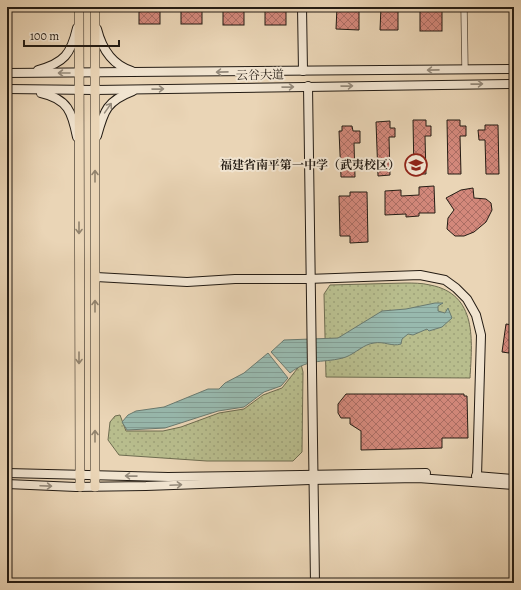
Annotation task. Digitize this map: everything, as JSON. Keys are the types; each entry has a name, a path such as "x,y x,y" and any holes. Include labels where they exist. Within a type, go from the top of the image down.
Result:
{"main road":[{"path":"79,7 80,487"},
{"path":"95,7 96,487"},
{"path":"302,7 306,71"},
{"path":"306,71 307,7"},
{"path":"29,73 57,64 62,59 72,47 79,21"},
{"path":"95,23 98,36 111,59 124,68 139,73"},
{"name":"云谷大道","path":"7,73 514,69"},
{"name":"云谷大道","path":"7,89 95,90 514,84"},
{"path":"306,86 310,390 315,583"},
{"path":"95,143 107,107 116,99 140,89"},
{"path":"29,90 53,97 66,105 71,114 79,149"},
{"path":"96,277 187,282 235,279 309,279 420,275 445,280 456,288 467,300 476,315 481,335 477,476"},
{"path":"7,484 96,487 414,472 514,479"},
{"path":"7,473 168,477 312,476 418,478 514,485"},
{"path":"310,583 312,476"}],"street":[{"path":"464,7 465,69"}],"green space":[{"path":"405,283 427,284 446,290 457,298 469,321 471,335 470,378 326,377 324,294 330,285"},
{"path":"301,364 303,372 302,452 293,461 207,461 119,455 108,440 110,422 115,416 120,415 126,431 163,431 181,427 219,413 244,409 263,395 282,388"}],"water":[{"path":"435,303 443,303 438,306 438,311 445,313 448,308 452,318 442,327 429,331 427,329 413,335 408,334 402,339 401,344 398,345 381,343 370,344 346,357 304,365 290,373 271,352 284,340 338,338 382,311 406,309"},
{"path":"268,353 288,378 281,386 264,392 244,407 218,411 165,428 127,430 122,422 128,415 136,411 164,407 208,389 219,389 225,383 244,373"}],"building":[{"path":"139,7 160,7 160,24 139,24"},
{"path":"181,7 202,7 202,24 181,24"},
{"path":"223,7 244,7 244,25 223,25"},
{"path":"265,7 286,7 286,25 265,25"},
{"path":"337,7 359,7 359,30 336,29"},
{"path":"381,7 398,7 398,30 380,30"},
{"path":"420,7 442,7 442,31 420,31"},
{"path":"413,120 426,120 426,126 431,126 431,136 425,136 426,174 414,174"},
{"path":"447,120 460,120 460,126 466,126 466,136 460,136 461,174 448,174"},
{"path":"390,121 390,128 395,128 395,137 389,137 390,175 378,176 376,122"},
{"path":"485,125 498,125 499,174 486,174 485,140 479,140 478,130 485,130"},
{"path":"342,126 352,126 353,131 360,131 360,143 354,143 355,177 341,177 339,131 342,131"},
{"path":"434,186 435,213 419,213 419,216 406,217 406,214 385,215 385,191 401,190 401,196 419,195 419,187"},
{"path":"473,188 474,198 486,199 491,203 492,210 486,222 474,232 464,236 455,236 447,229 448,218 454,210 446,198 461,190"},
{"path":"350,192 367,192 368,242 350,243 350,236 340,236 339,196 350,196"},
{"path":"506,324 513,325 509,353 502,352"},
{"path":"346,394 464,394 464,396 467,396 468,438 442,438 442,448 361,450 361,431 350,424 350,418 341,418 338,413 338,404"}],"place":[{"name":"福建省南平第一中学（武夷校区）","path":"416,165"}]}
